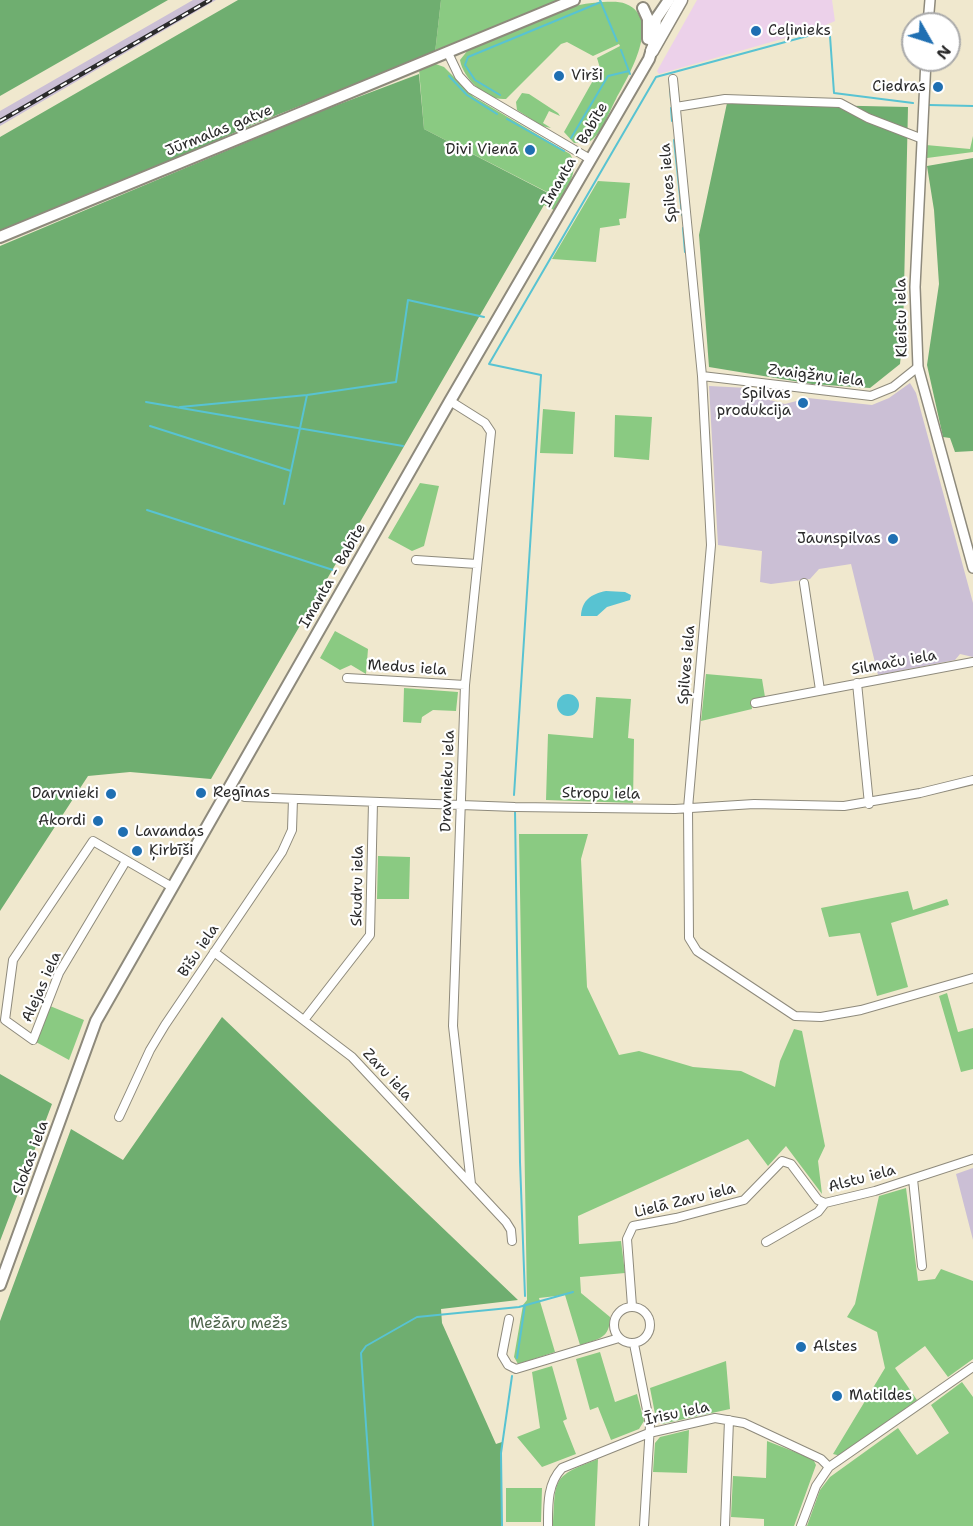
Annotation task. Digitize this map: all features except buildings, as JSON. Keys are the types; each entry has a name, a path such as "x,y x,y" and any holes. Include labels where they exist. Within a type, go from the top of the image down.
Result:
{"highway":[{"path":"652,51 681,0"}],"main road":[{"name":"Jūrmalas gatve","path":"0,237 574,0"},
{"name":"Imanta - Babīte","path":"639,3 648,20 644,66"},
{"path":"639,3 651,11 666,4"},
{"name":"Imanta - Babīte","path":"64,1109 96,1021 644,66 652,51 656,19 666,4"},
{"name":"Slokas iela","path":"0,1285 64,1109"}],"street":[{"path":"448,53 459,76 471,88 590,159"},
{"name":"Kleistu iela","path":"925,72 920,138 915,287 918,367 973,567"},
{"name":"Spilves iela","path":"673,78 702,376 711,545 688,808 687,930 691,944 703,955 795,1016 821,1017 861,1010 973,978"},
{"path":"676,107 725,99 840,103 868,118 920,138"},
{"name":"Zvaigžņu iela","path":"702,376 871,396 893,387 918,367"},
{"name":"Dravnieku iela","path":"450,401 485,423 491,432 465,685 453,1026 471,1184"},
{"path":"416,560 477,564"},
{"path":"804,583 820,690"},
{"name":"Silmaču iela","path":"755,703 973,662"},
{"name":"Medus iela","path":"347,678 465,685"},
{"path":"857,683 869,804"},
{"name":"Stropu iela","path":"227,790 240,797 688,808 869,804 973,780"},
{"name":"Bišu iela","path":"119,1117 150,1050 282,852 292,831 293,799"},
{"name":"Skudru iela","path":"304,1020 370,935 373,802"},
{"name":"Alejas iela","path":"93,841 126,861 59,973 33,1040 5,1020 13,960 93,841"},
{"path":"126,861 172,887"},
{"name":"Zaru iela","path":"214,952 352,1057 506,1221 511,1230 512,1241"},
{"name":"Alstu iela","path":"766,1242 818,1212 825,1203 973,1160"},
{"name":"Lielā Zaru iela","path":"632,1306 627,1239 633,1226 676,1218 744,1200 782,1161 791,1164 818,1200 825,1203"},
{"path":"913,1179 922,1266"},
{"path":"632,1306 648,1315 651,1324 649,1333 643,1340 634,1344 619,1338 614,1331 617,1314 632,1306"},
{"path":"509,1319 502,1355 508,1365 516,1369 619,1338"},
{"path":"634,1344 649,1433 644,1526"},
{"path":"801,1526 816,1486 829,1467 973,1367"},
{"name":"Īrisu iela","path":"548,1526 548,1497 554,1476 562,1467 649,1433 715,1418 744,1423 821,1459 829,1467"},
{"path":"725,1526 729,1420"}],"shaded area":[{"path":"193,0 216,0 0,126 0,111"},
{"path":"697,0 832,0 835,21 817,29 659,74 657,71"},
{"path":"910,383 916,393 973,603 973,657 960,654 955,660 878,675 851,564 819,569 810,579 771,584 760,582 762,551 718,545 709,386 748,388 758,397 785,404 808,398 872,405 889,398"},
{"path":"973,1168 973,1240 956,1174"}],"green space":[{"path":"0,0 168,0 0,96"},
{"path":"238,0 441,0 435,53 259,122 67,206 0,231 0,137"},
{"path":"441,0 563,0 435,53"},
{"path":"603,2 623,3 637,11 642,22 642,35 628,77 601,128 589,142 574,143 564,132 600,68 597,58 620,46 619,44 593,56 567,42 561,44 506,99 498,99 483,92 471,81 462,67 460,60 468,50 517,27 568,8"},
{"path":"433,63 444,67 474,97 570,154 574,168 573,175 554,210 544,205 547,192 424,129 419,69"},
{"path":"419,74 424,129 548,193 544,205 211,779 130,772 88,776 0,911 0,246 316,113"},
{"path":"522,93 529,94 558,113 560,116 549,111 543,123 551,128 542,126 517,110 516,102"},
{"path":"727,103 908,107 903,335 900,364 870,388 812,384 709,367 699,235"},
{"path":"973,136 973,152 927,158 926,145 970,149"},
{"path":"973,158 973,451 955,452 950,438 943,437 927,365 939,284 934,210 927,166"},
{"path":"598,181 630,183 626,218 619,219 620,225 600,228 596,262 552,259"},
{"path":"543,409 575,412 573,454 540,453"},
{"path":"615,415 652,417 649,460 614,457"},
{"path":"420,483 439,486 424,546 412,551 388,538"},
{"path":"335,631 368,649 366,674 351,665 340,670 320,658"},
{"path":"706,674 762,679 765,697 751,700 752,709 701,721"},
{"path":"404,688 458,692 456,711 433,710 422,717 421,723 403,722"},
{"path":"596,697 631,699 628,738 634,739 633,803 546,800 548,734 593,738"},
{"path":"519,834 588,834 581,859 587,987 619,1055 639,1051 693,1067 741,1071 775,1087 780,1061 794,1029 802,1031 825,1146 818,1161 822,1194 786,1146 768,1166 748,1139 578,1216 579,1244 621,1241 625,1273 580,1277 581,1293 610,1317 608,1330 602,1337 580,1345 565,1295 539,1298 555,1352 518,1364 514,1357 523,1305 527,1300"},
{"path":"378,856 410,857 409,899 377,899"},
{"path":"908,891 913,910 947,899 949,905 891,923 908,987 877,996 860,933 829,937 821,908"},
{"path":"947,993 958,1032 973,1028 973,1069 961,1072 939,996"},
{"path":"50,1006 84,1020 69,1060 36,1042"},
{"name":"Mežāru mežs","path":"222,1017 518,1300 441,1309 442,1323 496,1444 502,1442 502,1526 0,1526 0,1321 71,1129 123,1160"},
{"path":"0,1074 52,1104 0,1241"},
{"path":"906,1188 918,1281 935,1279 941,1269 973,1281 973,1359 948,1377 925,1346 895,1368 917,1400 841,1456 833,1454 885,1368 877,1332 847,1317 855,1304 879,1196"},
{"path":"600,1352 615,1402 637,1394 644,1421 639,1429 611,1440 598,1407 590,1410 576,1359"},
{"path":"726,1361 730,1409 662,1424 656,1419 650,1388"},
{"path":"552,1366 567,1419 563,1421 576,1454 542,1467 517,1437 540,1428 532,1372"},
{"path":"962,1382 973,1397 973,1526 807,1526 820,1490 830,1477 898,1428 917,1455 949,1433 931,1405"},
{"path":"689,1430 687,1473 653,1472 655,1443 660,1437"},
{"path":"767,1441 813,1459 816,1465 794,1526 764,1526 764,1519 731,1517 733,1476 766,1478"},
{"path":"598,1459 595,1526 553,1526 556,1488 559,1481 572,1470"},
{"path":"506,1488 542,1488 541,1522 506,1522"}],"water":[{"path":"606,591 625,592 631,595 630,600 607,607 597,616 581,616 583,606 588,599"},
{"path":"568,694 576,697 579,705 576,713 568,716 560,713 557,705 560,697"}],"waterway":[{"path":"600,0 617,41"},
{"path":"500,95 475,80 465,65 468,57 601,2"},
{"path":"514,795 541,375 489,364 656,77 826,31 830,36 834,93 913,103"},
{"path":"621,50 630,74"},
{"path":"571,138 608,76 629,71"},
{"path":"449,76 467,95 497,114"},
{"path":"670,85 671,100"},
{"path":"929,105 973,106"},
{"path":"671,108 672,121"},
{"path":"507,119 564,151"},
{"path":"674,140 682,215"},
{"path":"683,228 685,252"},
{"path":"180,407 307,395 396,382 408,300 484,317"},
{"path":"284,504 307,395"},
{"path":"146,402 403,446"},
{"path":"150,426 291,471"},
{"path":"147,510 333,570"},
{"path":"515,810 520,1162 525,1296"},
{"path":"373,1526 361,1353 366,1346 417,1317 519,1307 573,1292"},
{"path":"517,1358 525,1305"},
{"path":"502,1526 501,1453 512,1376"}],"railway":[{"path":"0,121 210,0"}],"place":[{"name":"Ceļinieks","path":"756,31"},
{"name":"Virši","path":"559,76"},
{"name":"Ciedras","path":"938,87"},
{"name":"Divi Vienā","path":"530,150"},
{"name":"Spilvas produkcija","path":"803,403"},
{"name":"Jaunspilvas","path":"893,539"},
{"name":"Regīnas","path":"201,793"},
{"name":"Darvnieki","path":"111,794"},
{"name":"Akordi","path":"98,821"},
{"name":"Lavandas","path":"123,832"},
{"name":"Ķirbīši","path":"137,851"},
{"name":"Alstes","path":"801,1347"},
{"name":"Matildes","path":"837,1396"}]}
